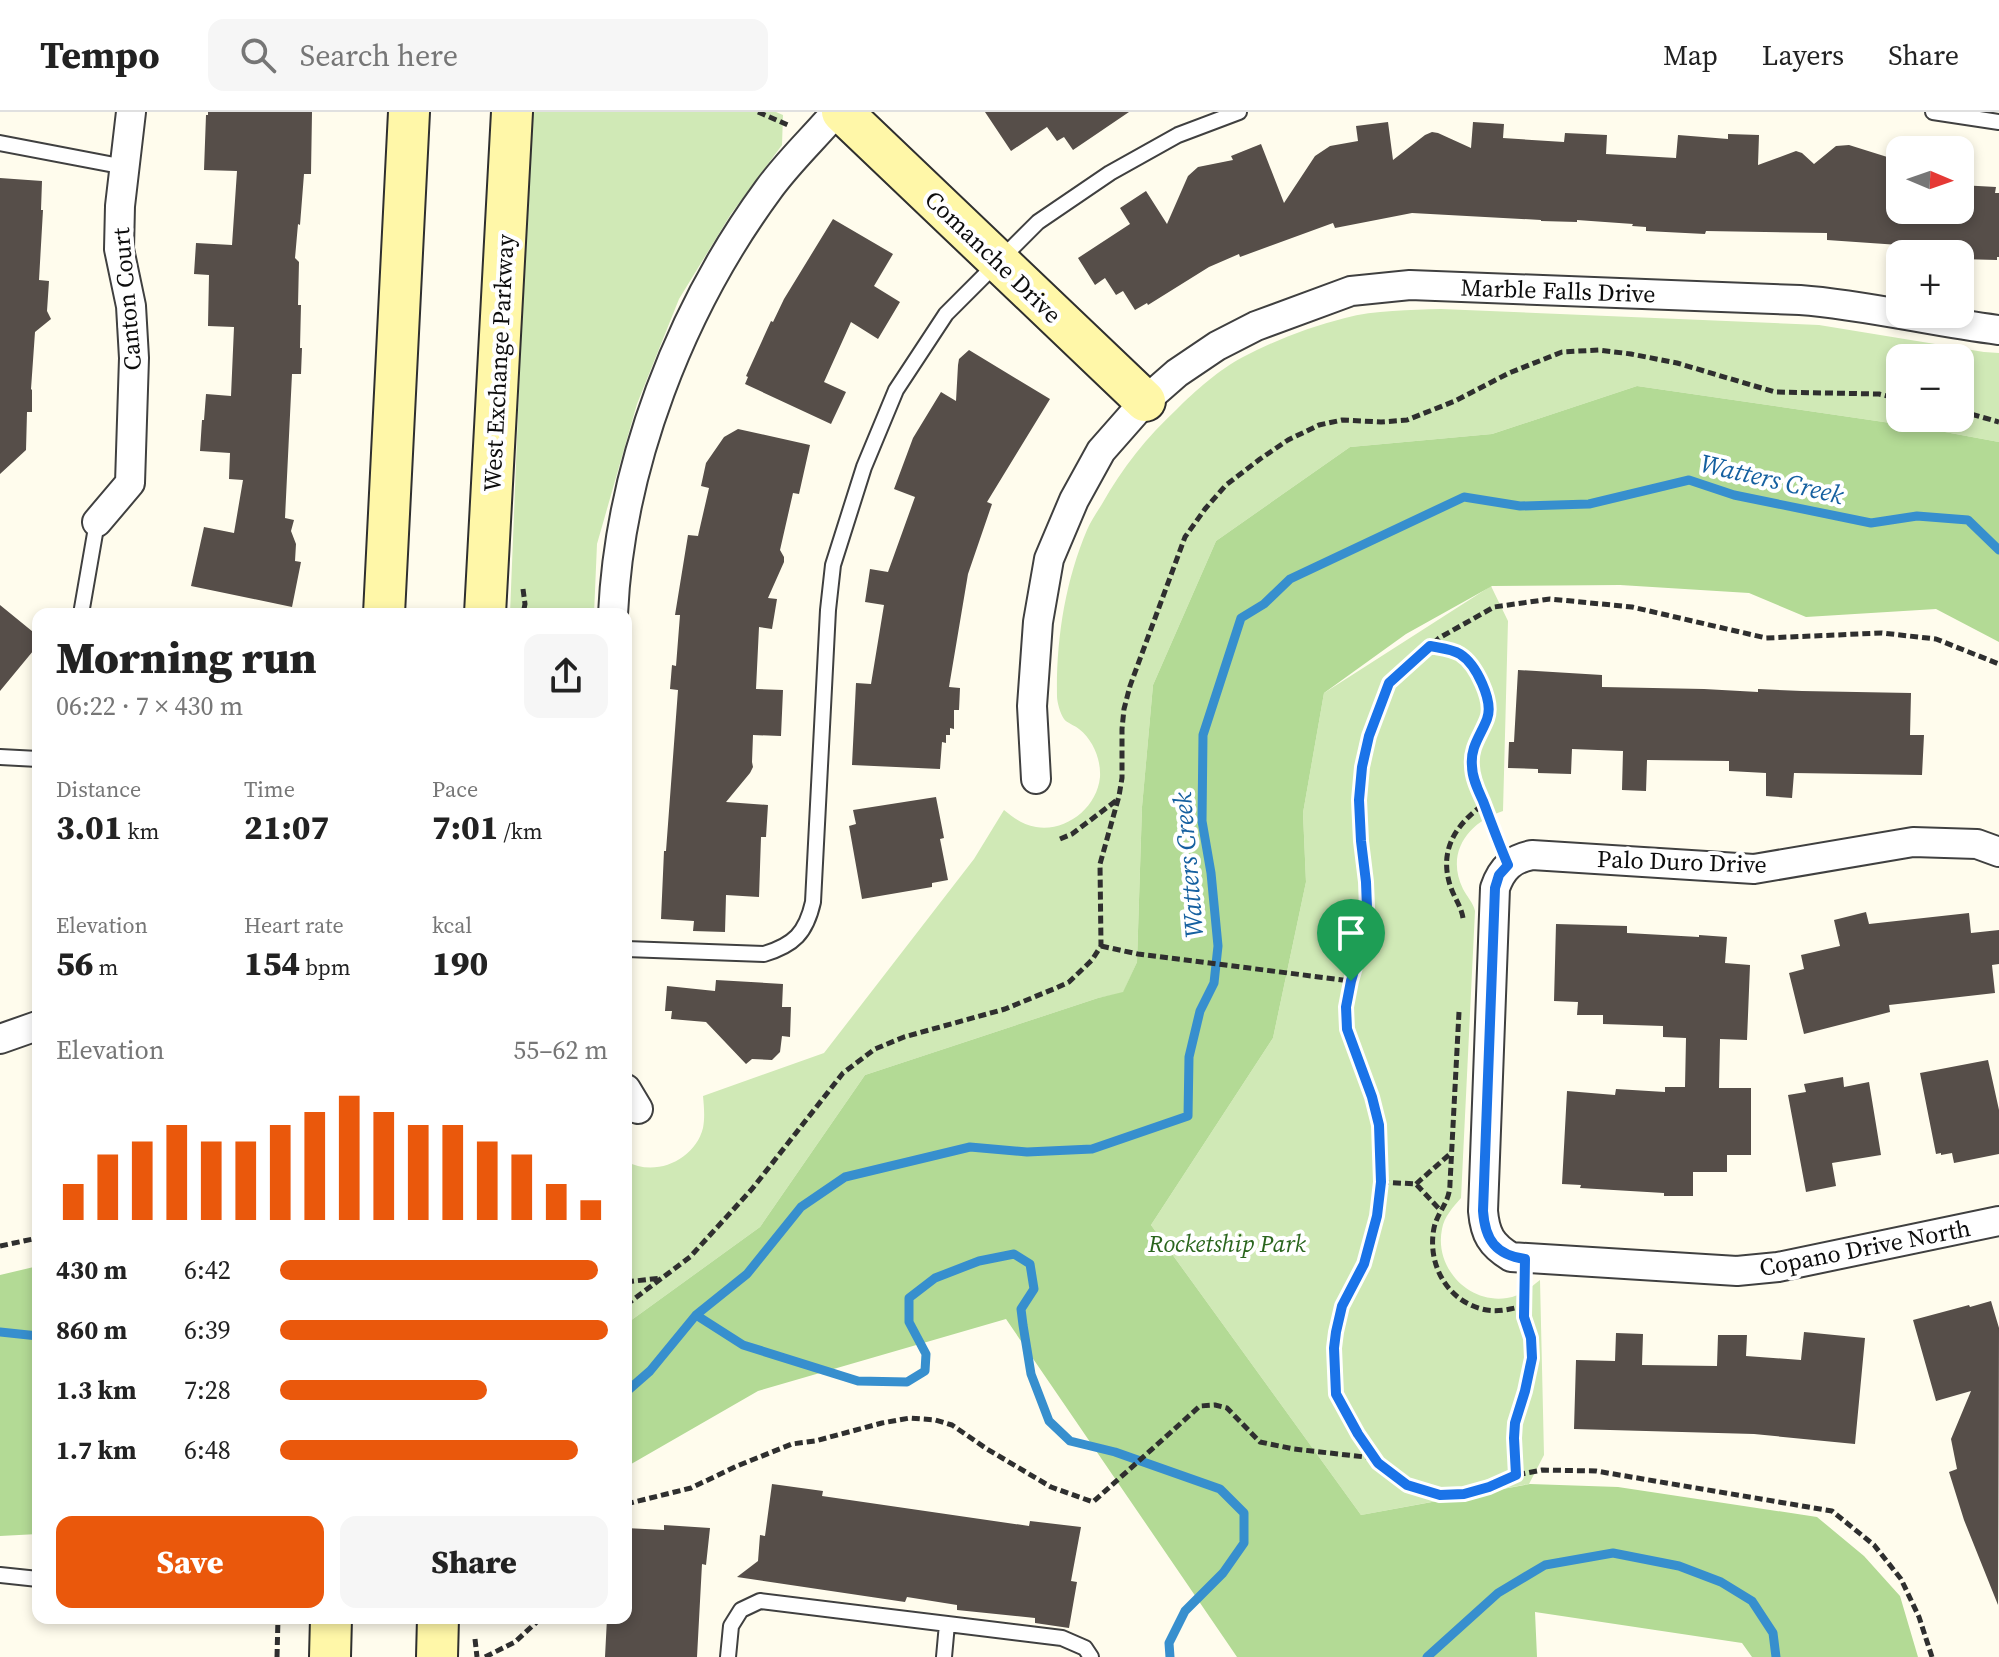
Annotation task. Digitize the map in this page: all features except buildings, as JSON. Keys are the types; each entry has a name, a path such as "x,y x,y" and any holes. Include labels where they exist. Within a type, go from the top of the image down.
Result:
{"main road":[{"path":"388,604 409,112"},
{"name":"West Exchange Parkway","path":"485,608 512,112"},
{"name":"Comanche Drive","path":"839,112 1145,401"},
{"path":"330,1657 331,1624"},
{"path":"437,1657 438,1624"}],"street":[{"name":"Canton Court","path":"97,522 130,483 133,430 131,306 119,249 120,206 131,112"},
{"path":"613,608 625,515 648,424 705,289 769,188 839,112"},
{"name":"Marble Falls Drive","path":"1036,779 1032,706 1038,622 1049,559 1074,500 1101,451 1145,401 1177,373 1217,346 1256,326 1351,291 1410,285 1840,303 1999,330"},
{"name":"Palo Duro Drive","path":"1508,865 1532,855 1754,869 1913,842 1977,844 1999,852"},
{"name":"Copano Drive North","path":"1508,865 1499,875 1495,888 1483,1211 1484,1224 1495,1247 1511,1257 1525,1259 1737,1271 1778,1267 1999,1221"},
{"path":"0,1039 32,1028"}],"lane":[{"path":"632,949 764,954 783,949 798,937 809,921 813,902 833,565 864,467 896,390 946,314 1038,222 1110,173 1178,135 1239,112"},
{"path":"1933,112 1999,122"},
{"path":"0,143 125,167"},
{"path":"82,608 97,522"},
{"path":"0,757 32,759"},
{"path":"0,1575 32,1578"},
{"path":"728,1657 731,1626 741,1610 760,1601 1062,1638 1085,1648 1091,1657"},
{"path":"944,1657 947,1624"}],"path":[{"path":"632,1300 690,1257 752,1189 843,1073 875,1049 904,1037 1005,1009 1069,982 1092,960 1101,946 1100,864 1122,778 1122,729 1130,686 1185,537 1226,485 1260,459 1288,440 1319,425 1342,420 1407,420 1562,352 1599,350 1631,354 1677,363 1775,392 1886,396"},
{"path":"1974,415 1999,422"},
{"path":"1932,1657 1919,1617 1901,1579 1874,1545 1832,1511 1596,1471 1542,1470 1516,1475 1464,1494 1440,1495 1407,1485 1378,1463 1358,1434 1336,1394 1334,1348 1342,1306 1364,1264 1377,1216 1381,1182 1379,1125 1347,1029 1346,1007 1364,936 1367,908 1359,800 1369,736 1389,683 1439,638 1494,607 1550,599 1632,607 1766,638 1882,633 1936,639 1999,664"},
{"path":"1430,646 1460,654 1488,696 1490,708 1473,747 1471,765 1508,865"},
{"path":"1060,839 1072,834 1118,799"},
{"path":"1101,946 1138,954 1351,981"},
{"path":"1416,1184 1452,1153"},
{"path":"1381,1182 1416,1184 1441,1211"},
{"path":"0,1246 32,1239"},
{"path":"1516,1475 1515,1423 1532,1358 1531,1338 1524,1317 1525,1259"},
{"path":"632,1281 662,1278"},
{"path":"632,1503 691,1488 792,1444 910,1418 952,1425 1051,1487 1093,1502 1200,1406 1227,1408 1260,1442 1375,1458"},
{"path":"277,1657 278,1624"},
{"path":"485,1657 515,1642 534,1624"}],"green space":[{"path":"530,112 776,112 783,115 782,145 731,214 679,299 637,404 597,544 594,608 510,608"},
{"path":"1441,309 1819,325 1935,344 1886,344 1886,422 1637,386 1492,434 1350,447 1216,541 1153,685 1142,807 1137,962 1123,993 1098,998 865,1075 760,1227 632,1320 632,1164 649,1168 661,1166 683,1157 692,1149 704,1124 703,1096 824,1053 974,859 1004,810 1027,825 1047,828 1069,822 1093,799 1100,777 1097,757 1084,733 1064,719 1058,701 1060,633 1079,550 1087,530 1118,478 1166,420 1226,367 1293,334 1356,315"},
{"path":"1974,350 1999,353 1999,442 1945,432 1974,432"},
{"path":"1637,386 1886,422 1886,432 1945,432 1999,442 1999,642 1936,609 1806,617 1749,593 1620,585 1492,586 1406,634 1324,693 1303,813 1306,882 1273,1038 1151,1225 1361,1515 1530,1484 1618,1487 1817,1517 1864,1556 1900,1596 1918,1657 1752,1657 1742,1643 1535,1612 1537,1657 1237,1657 1006,1319 758,1391 632,1464 632,1320 760,1227 865,1075 1123,992 1137,962 1142,807 1153,685 1216,541 1350,447 1492,434"},
{"name":"Rocketship Park","path":"1491,586 1508,621 1503,811 1471,831 1459,851 1457,863 1463,889 1475,911 1461,1198 1445,1220 1441,1243 1449,1270 1468,1289 1480,1295 1512,1297 1540,1280 1544,1455 1529,1484 1361,1515 1151,1225 1273,1038 1306,882 1303,813 1324,693"},
{"path":"32,1267 32,1534 0,1536 0,1275"}],"waterway":[{"name":"Watters Creek","path":"632,1387 650,1371 696,1315 747,1274 801,1207 845,1177 970,1147 1027,1152 1092,1149 1188,1116 1189,1057 1200,1011 1214,983 1218,946 1202,821 1203,735 1241,618 1264,604 1290,579 1464,497 1520,506 1589,504 1689,480 1734,495 1871,523 1917,516 1968,520 1999,550"},
{"path":"696,1315 743,1345 858,1381 907,1382 925,1371 926,1354 909,1322 909,1298 935,1278 979,1261 1014,1254 1030,1264 1034,1289 1021,1309 1031,1374 1049,1421 1070,1441 1115,1452 1220,1489 1244,1513 1244,1543 1223,1573 1185,1611 1169,1643 1170,1657"},
{"name":"Watters Creek","path":"0,1332 32,1335"},
{"path":"1427,1657 1498,1593 1545,1565 1613,1553 1679,1566 1721,1582 1752,1601 1773,1633 1776,1657"}],"route":[{"path":"1430,646 1449,650 1467,661 1488,696 1490,708 1473,747 1471,765 1508,865 1499,875 1495,888 1483,1211 1484,1224 1495,1247 1511,1257 1525,1259 1524,1317 1531,1338 1532,1358 1515,1423 1516,1475 1464,1494 1440,1495 1407,1485 1378,1463 1336,1394 1336,1332 1342,1306 1364,1264 1377,1216 1381,1182 1379,1125 1347,1029 1346,1007 1351,981 1364,936 1367,908 1359,800 1369,736 1389,683 1430,646"}]}
